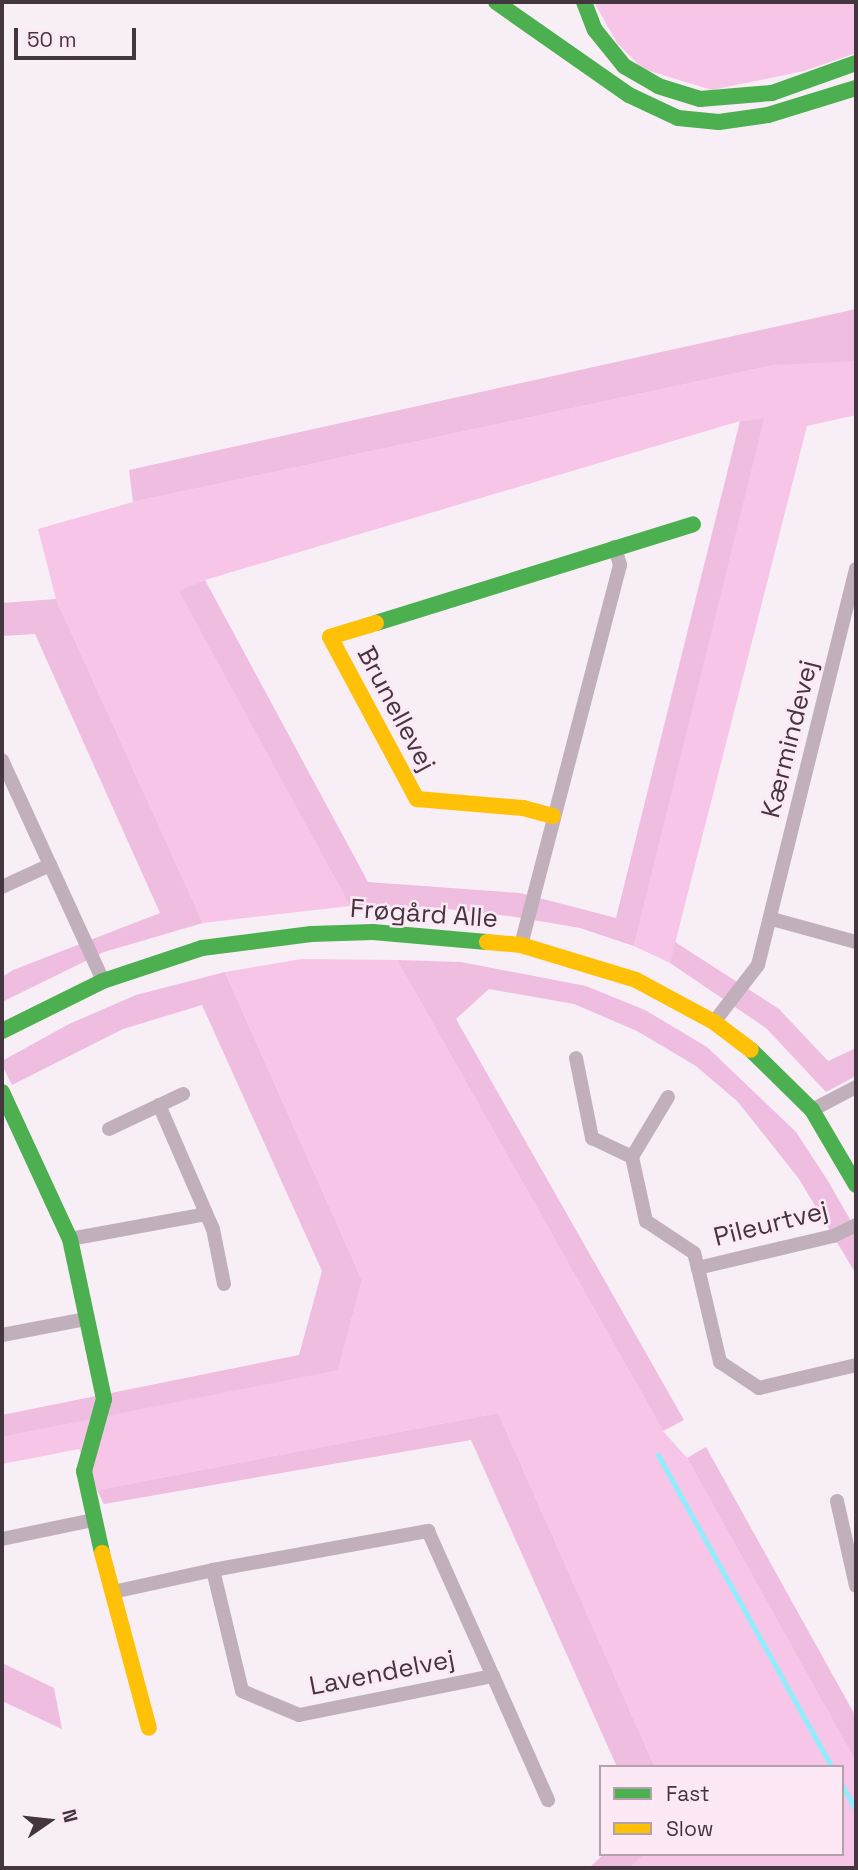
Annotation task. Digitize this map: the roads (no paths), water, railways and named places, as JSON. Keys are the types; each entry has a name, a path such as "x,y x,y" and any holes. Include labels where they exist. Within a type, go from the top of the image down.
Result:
{"main road":[{"path":"496,2 629,95 678,118 719,122 756,117 856,88"},
{"path":"584,2 595,30 624,66 658,86 700,99 772,93 856,63"},
{"name":"Brunellevej","path":"553,816 523,808 417,799 330,637 693,524"},
{"name":"Frøgård Alle","path":"2,1031 103,981 202,948 311,934 373,932 521,945 636,980 714,1022 764,1060 812,1110 856,1185"},
{"path":"2,1092 70,1240 104,1399 84,1471 93,1520 149,1728"}],"street":[{"path":"521,945 620,565 615,547"},
{"name":"Kærmindevej","path":"714,1022 758,965 772,919 856,569"},
{"path":"2,760 103,981"},
{"path":"2,887 50,865"},
{"path":"772,919 856,942"},
{"path":"576,1058 592,1138 632,1157 668,1097"},
{"path":"812,1110 856,1087"},
{"path":"109,1129 183,1094"},
{"path":"159,1105 206,1213 224,1284"},
{"name":"Pileurtvej","path":"632,1157 646,1221 694,1253 719,1362 759,1388 856,1365"},
{"path":"70,1240 206,1213"},
{"name":"Pileurtvej","path":"698,1268 833,1236 856,1225"},
{"path":"2,1335 86,1319"},
{"path":"837,1501 856,1586"},
{"path":"2,1539 93,1520"},
{"name":"Lavendelvej","path":"113,1591 428,1531 548,1800"},
{"name":"Lavendelvej","path":"213,1570 242,1691 299,1715 493,1676"}],"waterway":[{"path":"658,1455 831,1765"},
{"path":"844,1789 856,1810"}]}
